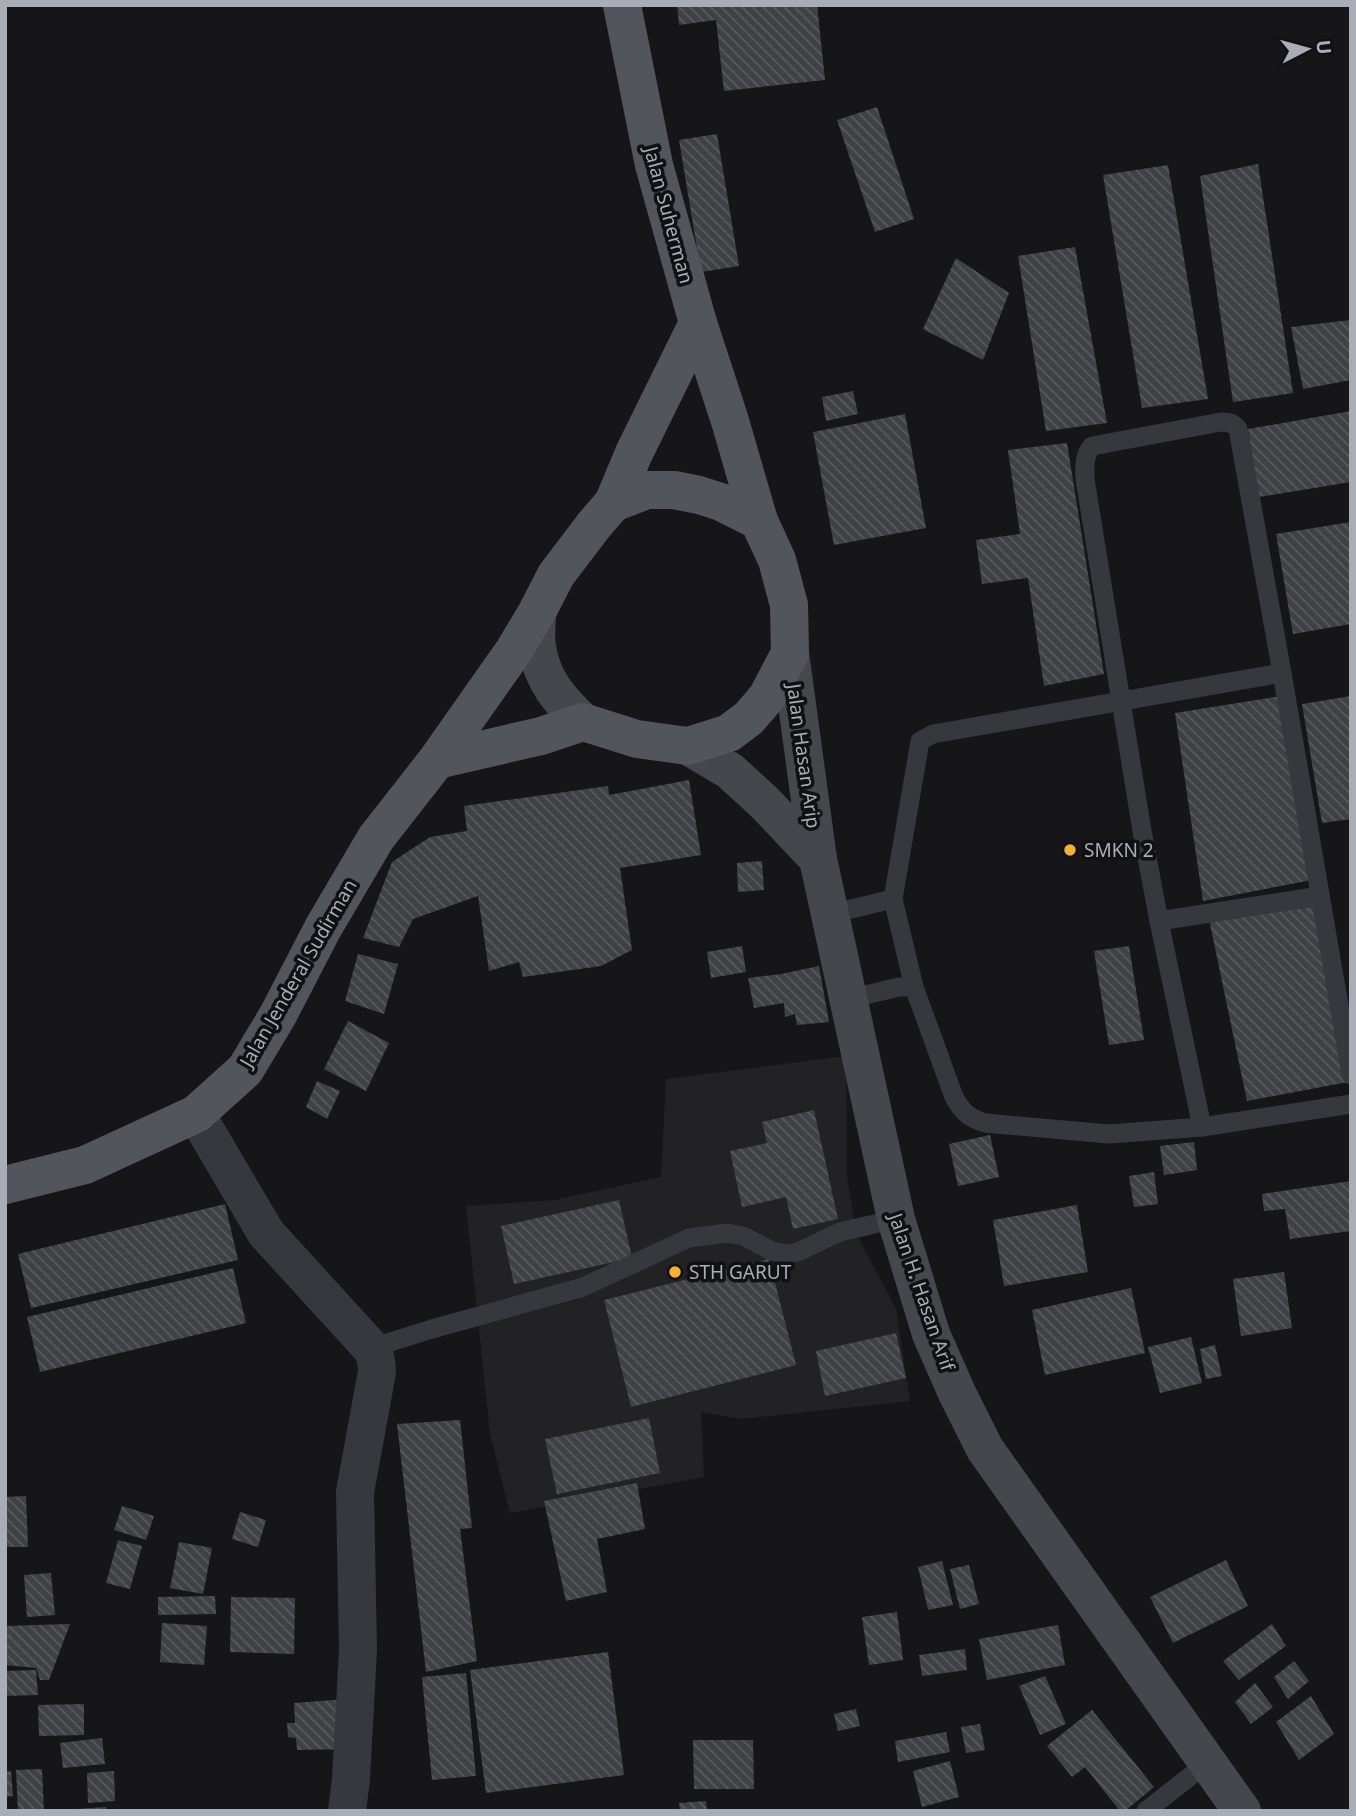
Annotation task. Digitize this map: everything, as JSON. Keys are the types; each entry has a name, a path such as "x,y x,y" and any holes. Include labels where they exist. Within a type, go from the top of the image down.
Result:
{"main road":[{"name":"Jalan Suherman","path":"622,5 654,165 698,323 759,521"},
{"path":"613,503 634,453 698,323"},
{"path":"613,503 647,490 674,490 721,502 759,521 777,560 789,605 790,653 767,697 748,719 729,733 688,746"},
{"name":"Jalan Jenderal Sudirman","path":"5,1185 85,1165 196,1114 245,1070 376,838 437,760 513,652 556,575 613,503"},
{"path":"537,612 536,644 541,666 549,685 562,703 583,722 637,739 688,746 730,771 765,803 818,859"},
{"name":"Jalan Hasan Arip","path":"790,653 818,859"},
{"path":"437,760 528,739 583,722"},
{"name":"Jalan H. Hasan Arif","path":"818,859 896,1219 931,1334 957,1393 985,1449 1242,1811"}],"street":[{"path":"196,1114 266,1233 375,1354 377,1372 355,1492 358,1650 347,1811"}],"lane":[{"path":"1202,1127 1159,921 1120,700 1085,479 1084,460 1091,446 1221,422 1230,422 1238,429 1351,1074"},
{"path":"1282,673 933,734 920,741 892,899 914,987 954,1097 970,1118 985,1123 1109,1134 1202,1127 1351,1104"},
{"path":"1159,921 1320,896"},
{"path":"830,914 892,899"},
{"path":"848,999 900,987 914,987"},
{"path":"371,1348 583,1287 690,1238 727,1233 743,1236 772,1251 786,1254 798,1252 841,1232 896,1219"},
{"path":"1146,1811 1207,1763"}],"shaded area":[{"name":"STH GARUT","path":"846,1056 847,1177 857,1235 896,1309 910,1401 741,1419 701,1412 704,1477 510,1513 490,1434 466,1206 554,1200 661,1177 666,1079"}],"building":[{"path":"677,5 817,5 825,80 724,91 716,20 679,25"},
{"path":"877,107 914,219 875,232 837,120"},
{"path":"717,134 739,266 701,272 679,140"},
{"path":"1258,164 1293,393 1233,402 1200,176"},
{"path":"1168,165 1208,399 1142,408 1103,175"},
{"path":"1075,247 1107,423 1046,431 1018,256"},
{"path":"956,258 1009,293 983,360 923,329"},
{"path":"1351,320 1351,380 1303,389 1291,327"},
{"path":"853,391 858,414 826,421 822,397"},
{"path":"1351,411 1351,482 1259,497 1248,429"},
{"path":"905,414 926,528 834,545 813,432"},
{"path":"1067,443 1104,674 1044,686 1028,578 982,584 976,540 1020,534 1008,450"},
{"path":"1351,522 1351,624 1293,634 1276,534"},
{"path":"1281,696 1312,880 1203,901 1175,713"},
{"path":"1351,696 1351,819 1322,823 1302,704"},
{"path":"689,780 701,855 620,868 632,950 601,966 523,977 519,962 489,971 478,896 413,919 399,947 363,938 392,862 430,837 467,831 464,806 608,786 609,795"},
{"path":"762,861 764,890 738,892 737,863"},
{"path":"1314,902 1348,1082 1247,1101 1209,919"},
{"path":"742,946 746,972 711,978 707,952"},
{"path":"1129,946 1144,1040 1109,1045 1094,951"},
{"path":"358,954 398,964 384,1014 345,1001"},
{"path":"819,966 829,1022 797,1025 795,1014 785,1017 784,1003 754,1008 748,978"},
{"path":"348,1021 389,1043 366,1091 324,1069"},
{"path":"317,1081 340,1091 327,1119 306,1107"},
{"path":"814,1110 838,1219 793,1229 786,1197 742,1207 730,1151 767,1143 762,1122"},
{"path":"990,1135 999,1177 958,1186 949,1144"},
{"path":"1194,1142 1197,1170 1164,1175 1160,1146"},
{"path":"1154,1172 1158,1204 1134,1207 1129,1176"},
{"path":"1351,1181 1351,1231 1290,1239 1285,1209 1264,1211 1262,1194"},
{"path":"619,1200 632,1258 514,1284 501,1226"},
{"path":"225,1204 238,1260 31,1308 18,1254"},
{"path":"1077,1205 1088,1272 1004,1286 993,1220"},
{"path":"769,1259 796,1365 631,1407 604,1300"},
{"path":"233,1268 246,1323 40,1372 27,1317"},
{"path":"1284,1272 1292,1328 1241,1336 1233,1279"},
{"path":"1131,1288 1145,1353 1045,1375 1032,1310"},
{"path":"896,1333 906,1378 825,1396 816,1351"},
{"path":"1191,1337 1202,1383 1160,1393 1148,1347"},
{"path":"1215,1345 1222,1376 1206,1379 1200,1349"},
{"path":"649,1418 660,1473 557,1494 545,1439"},
{"path":"460,1420 472,1528 460,1529 477,1661 426,1672 397,1424"},
{"path":"637,1483 645,1529 597,1539 607,1592 566,1601 544,1501"},
{"path":"26,1496 28,1547 5,1547 5,1497"},
{"path":"122,1506 154,1516 146,1540 114,1530"},
{"path":"240,1512 266,1520 258,1547 232,1539"},
{"path":"118,1540 142,1546 130,1589 106,1583"},
{"path":"179,1542 212,1548 203,1594 170,1588"},
{"path":"1226,1560 1248,1606 1173,1643 1150,1597"},
{"path":"942,1561 953,1605 928,1610 918,1567"},
{"path":"969,1565 979,1604 960,1609 950,1569"},
{"path":"51,1573 55,1615 27,1617 24,1575"},
{"path":"215,1596 216,1614 158,1615 158,1597"},
{"path":"231,1597 295,1598 294,1654 230,1652"},
{"path":"897,1612 903,1660 869,1665 862,1617"},
{"path":"162,1623 207,1626 204,1665 160,1662"},
{"path":"70,1624 49,1680 40,1680 36,1668 5,1665 5,1626"},
{"path":"1272,1624 1286,1646 1239,1680 1223,1661"},
{"path":"1058,1625 1065,1665 987,1680 979,1639"},
{"path":"965,1649 967,1670 922,1676 919,1655"},
{"path":"608,1652 624,1775 486,1793 470,1670"},
{"path":"1294,1661 1309,1681 1288,1699 1274,1677"},
{"path":"36,1670 38,1695 5,1696 5,1671"},
{"path":"466,1673 476,1776 432,1780 422,1677"},
{"path":"1045,1676 1066,1724 1040,1735 1019,1686"},
{"path":"1255,1683 1273,1707 1251,1724 1235,1702"},
{"path":"1311,1696 1334,1734 1299,1760 1276,1722"},
{"path":"349,1699 349,1749 297,1750 296,1738 288,1737 287,1723 295,1723 294,1703"},
{"path":"84,1704 84,1735 39,1736 38,1705"},
{"path":"856,1709 860,1726 838,1731 834,1714"},
{"path":"1092,1710 1154,1787 1125,1811 1120,1811 1085,1767 1072,1777 1047,1746"},
{"path":"980,1724 985,1750 966,1753 961,1727"},
{"path":"946,1732 950,1752 898,1762 895,1741"},
{"path":"102,1738 105,1764 63,1768 60,1743"},
{"path":"693,1740 753,1740 754,1789 694,1789"},
{"path":"950,1761 959,1797 922,1807 913,1771"},
{"path":"42,1769 44,1811 18,1811 16,1770"},
{"path":"11,1771 13,1796 5,1797 5,1772"},
{"path":"114,1771 115,1801 88,1803 87,1773"},
{"path":"706,1801 707,1811 680,1811 679,1803"},
{"path":"106,1807 106,1811 77,1811 77,1809"}],"place":[{"name":"SMKN 2","path":"1070,850"},
{"name":"STH GARUT","path":"675,1272"}]}
